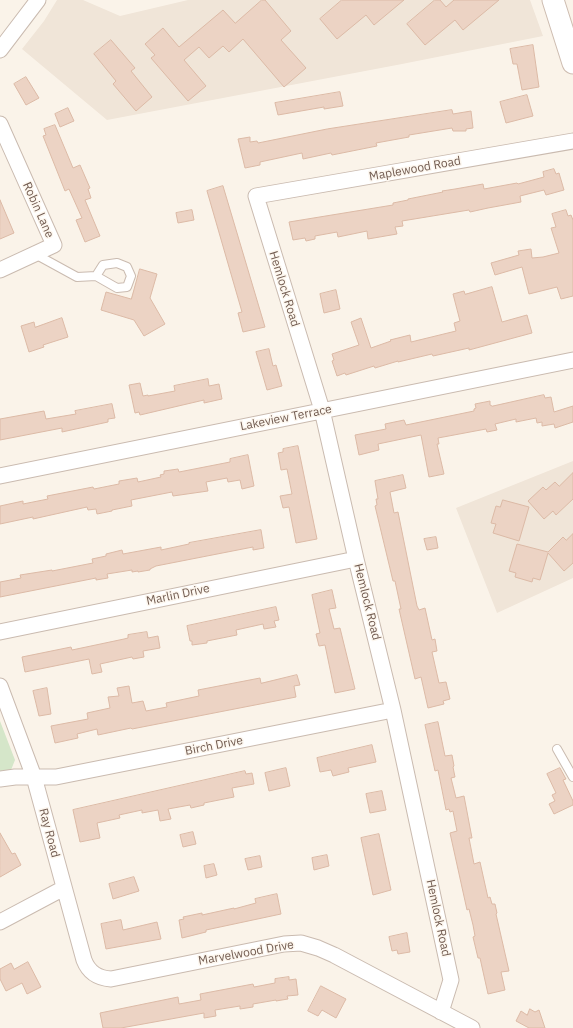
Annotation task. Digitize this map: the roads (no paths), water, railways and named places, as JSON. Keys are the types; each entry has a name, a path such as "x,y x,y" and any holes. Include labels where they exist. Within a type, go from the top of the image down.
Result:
{"main road":[{"path":"553,0 573,63"}],"street":[{"path":"0,50 38,0"},
{"name":"Robin Lane","path":"0,124 54,244 2,270"},
{"name":"Maplewood Road","path":"256,196 573,141"},
{"name":"Hemlock Road","path":"256,196 322,410 356,559 393,710 451,980 441,1012"},
{"name":"Lakeview Terrace","path":"0,476 573,360"},
{"name":"Marlin Drive","path":"0,632 356,559"},
{"name":"Ray Road","path":"0,686 34,777 84,960 90,971 97,977"},
{"name":"Birch Drive","path":"0,779 15,777 56,778 393,710"},
{"path":"0,922 64,888"},
{"name":"Marvelwood Drive","path":"97,977 111,979 284,944 301,943 334,955 472,1028"}],"lane":[{"path":"35,254 77,277 96,276"},
{"path":"557,749 573,777"}]}
